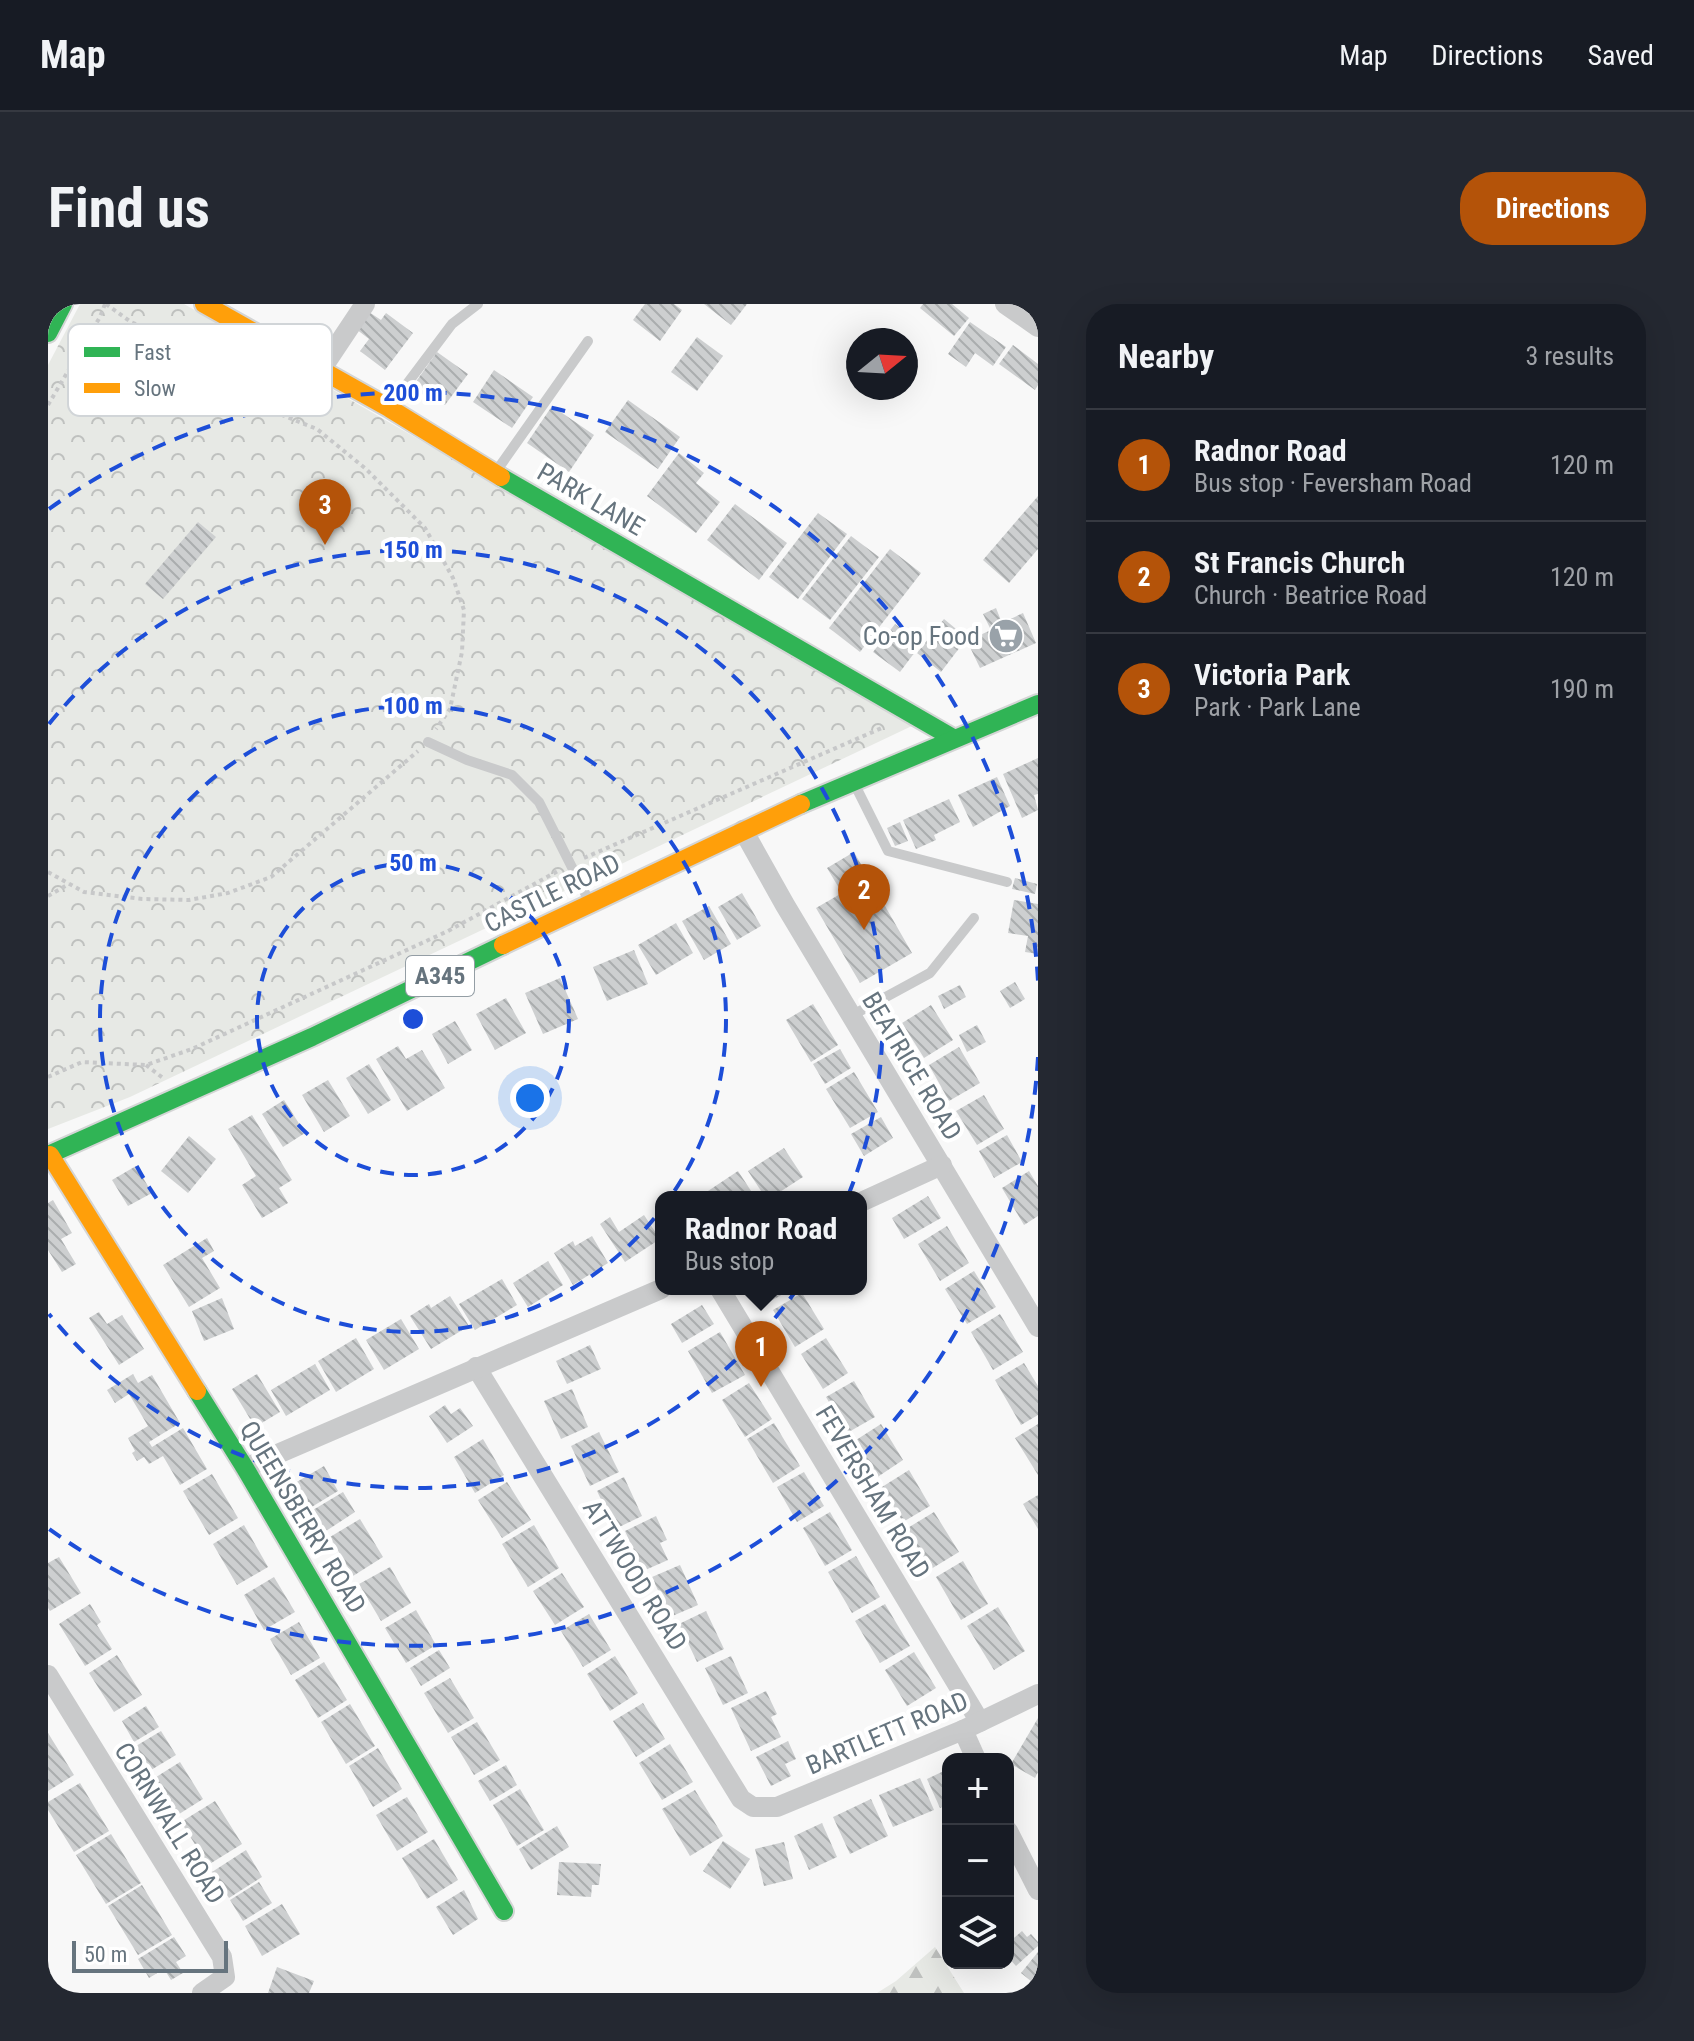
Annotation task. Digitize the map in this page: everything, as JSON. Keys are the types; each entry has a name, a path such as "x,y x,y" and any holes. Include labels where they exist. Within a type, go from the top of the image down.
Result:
{"street":[{"path":"48,333 63,304"},
{"name":"PARK LANE","path":"204,304 239,324"},
{"path":"332,354 365,304"},
{"path":"1005,304 1038,327"},
{"name":"PARK LANE","path":"332,376 495,474 953,738"},
{"name":"CASTLE ROAD","path":"49,1155 312,1037 743,830 1038,704"},
{"name":"BEATRICE ROAD","path":"743,830 1038,1327"},
{"name":"QUEENSBERRY ROAD","path":"49,1155 245,1468 504,1911"},
{"path":"867,1199 942,1165"},
{"path":"245,1468 655,1292"},
{"name":"FEVERSHAM ROAD","path":"723,1295 972,1726 975,1753"},
{"name":"ATTWOOD ROAD","path":"476,1367 741,1799 753,1807"},
{"name":"CORNWALL ROAD","path":"48,1675 222,1957 225,1977 202,1993"},
{"name":"BARTLETT ROAD","path":"753,1807 777,1807 972,1726 1038,1694"},
{"path":"1014,1843 1038,1890"}],"lane":[{"path":"389,408 452,324 478,304"},
{"path":"495,474 588,341"},
{"path":"428,742 467,760 512,775 539,802 590,903"},
{"path":"853,782 888,851 1007,882"},
{"path":"851,1016 930,973 974,918"}],"path":[{"path":"96,324 105,304 135,324"},
{"path":"48,405 68,371"},
{"path":"48,872 84,892 142,899 189,900 228,893 271,877 428,742 450,709 462,652 464,610 453,578 425,528 366,469 317,429 285,416"},
{"path":"48,1077 82,1062 146,1065 192,1049 448,931 570,864 896,722 922,720"},
{"path":"48,896 69,884"}],"green space":[{"path":"80,304 184,304 219,324 70,324"},
{"path":"68,327 68,416 332,416 332,389 914,725 130,1097 48,1129 48,365"},
{"path":"935,1947 942,1958 942,1969 949,1969 964,1993 877,1993 896,1981"}],"building":[{"path":"645,304 674,304 682,310 660,341 633,320"},
{"path":"704,304 747,304 731,325"},
{"path":"923,304 952,304 969,318 954,336 920,308"},
{"path":"369,312 381,320 386,313 413,333 385,370 360,351 369,339 356,329"},
{"path":"970,322 1006,347 993,366 975,353 966,367 948,354"},
{"path":"697,337 723,356 697,391 671,372"},
{"path":"1013,345 1038,364 1038,385 1035,390 999,364"},
{"path":"437,352 468,374 445,405 415,383"},
{"path":"494,370 533,397 512,428 473,402"},
{"path":"628,400 680,437 658,469 605,432"},
{"path":"552,406 594,435 569,472 527,443"},
{"path":"679,453 704,473 696,483 720,502 696,533 647,496"},
{"path":"1038,496 1038,549 1009,583 983,560"},
{"path":"735,504 787,543 759,580 707,540"},
{"path":"818,513 847,534 798,599 769,577"},
{"path":"198,522 216,537 163,599 145,584"},
{"path":"851,536 879,557 830,620 802,599"},
{"path":"890,549 921,573 860,652 829,628"},
{"name":"Co-op Food","path":"996,608 1002,623 1023,613 1036,643 980,668 967,641 991,630 983,614"},
{"path":"944,619 967,638 941,672 917,653"},
{"path":"895,624 921,644 900,672 873,652"},
{"path":"1038,758 1038,794 1034,795 1038,810 1022,818 1003,774"},
{"path":"997,777 1010,806 973,827 958,795"},
{"path":"949,799 960,822 934,835 936,840 916,849 903,820"},
{"path":"900,822 908,841 895,846 887,828"},
{"path":"854,852 912,953 860,983 816,908 842,893 827,868"},
{"path":"1015,878 1037,884 1035,894 1012,889"},
{"path":"742,893 761,926 737,940 718,907"},
{"path":"1014,900 1038,904 1038,954 1025,952 1028,936 1008,933"},
{"path":"709,906 731,944 704,960 682,921"},
{"path":"676,923 693,953 656,975 638,945"},
{"path":"634,950 648,984 607,1001 593,967"},
{"path":"560,978 578,1019 543,1034 525,993"},
{"path":"1015,982 1025,999 1010,1008 1000,991"},
{"path":"960,985 966,997 944,1009 938,996"},
{"path":"506,998 526,1033 495,1050 476,1014"},
{"path":"813,1004 838,1045 811,1062 786,1020"},
{"path":"931,1005 953,1040 924,1058 902,1023"},
{"path":"455,1021 472,1050 448,1064 432,1034"},
{"path":"977,1025 986,1042 967,1052 959,1035"},
{"path":"398,1046 406,1059 422,1050 445,1088 407,1111 376,1059"},
{"path":"959,1047 980,1083 949,1101 929,1065"},
{"path":"840,1049 851,1068 825,1084 813,1064"},
{"path":"369,1064 391,1100 368,1114 346,1078"},
{"path":"854,1072 878,1112 850,1128 826,1089"},
{"path":"328,1080 350,1116 324,1132 302,1095"},
{"path":"984,1095 1004,1129 977,1145 956,1111"},
{"path":"284,1100 305,1133 283,1147 262,1114"},
{"path":"252,1115 292,1180 279,1188 288,1203 262,1218 242,1185 256,1176 228,1129"},
{"path":"881,1117 893,1138 864,1156 851,1134"},
{"path":"1007,1135 1022,1162 994,1178 979,1151"},
{"path":"189,1136 216,1159 188,1193 161,1171"},
{"path":"784,1148 803,1177 781,1191 761,1191 748,1171"},
{"path":"136,1166 152,1193 128,1206 112,1180"},
{"path":"738,1171 751,1191 708,1191"},
{"path":"1029,1171 1038,1186 1038,1216 1024,1225 1002,1188"},
{"path":"928,1196 941,1218 904,1239 892,1218"},
{"path":"53,1200 72,1233 61,1239 76,1264 62,1272 48,1250 48,1203"},
{"path":"644,1215 655,1232 655,1242 625,1262 600,1224 610,1217 619,1232"},
{"path":"947,1226 969,1263 940,1281 918,1244"},
{"path":"592,1236 608,1263 573,1285 554,1253 573,1241 575,1246"},
{"path":"207,1238 214,1251 202,1258 220,1288 189,1307 163,1265"},
{"path":"548,1261 563,1285 528,1307 513,1283"},
{"path":"974,1271 996,1307 967,1324 945,1289"},
{"path":"502,1279 517,1305 475,1330 459,1304"},
{"path":"765,1295 781,1295 769,1302"},
{"path":"803,1295 824,1329 795,1347 773,1310"},
{"path":"450,1296 469,1326 431,1349 410,1316"},
{"path":"222,1298 234,1329 204,1341 192,1311"},
{"path":"702,1305 714,1324 682,1343 671,1324"},
{"path":"99,1312 107,1324 122,1315 144,1349 119,1365 89,1318"},
{"path":"1000,1314 1023,1352 993,1370 971,1332"},
{"path":"401,1319 419,1349 384,1370 366,1340"},
{"path":"720,1332 745,1375 712,1393 688,1351"},
{"path":"356,1338 374,1369 336,1392 318,1361"},
{"path":"826,1338 848,1373 823,1389 801,1354"},
{"path":"590,1345 601,1369 567,1384 556,1361"},
{"path":"1024,1363 1038,1386 1038,1415 1021,1425 995,1380"},
{"path":"315,1364 330,1390 286,1416 271,1390"},
{"path":"133,1374 138,1383 152,1375 180,1423 149,1442 152,1447 183,1428 207,1469 180,1485 163,1456 149,1464 144,1457 137,1461 132,1453 135,1451 128,1438 148,1426 129,1394 115,1403 107,1390"},
{"path":"257,1374 280,1412 255,1427 232,1389"},
{"path":"854,1381 875,1417 847,1433 826,1397"},
{"path":"749,1383 772,1419 745,1437 722,1400"},
{"path":"572,1389 588,1427 561,1439 544,1401"},
{"path":"445,1405 451,1414 460,1408 473,1426 447,1443 429,1416"},
{"path":"774,1423 800,1466 773,1483 747,1439"},
{"path":"881,1424 903,1460 876,1478 853,1442"},
{"path":"1038,1424 1038,1475 1015,1438"},
{"path":"599,1432 619,1472 590,1486 571,1446"},
{"path":"483,1439 504,1475 475,1493 454,1457"},
{"path":"324,1466 338,1491 310,1508 295,1483"},
{"path":"909,1470 930,1506 903,1522 882,1487"},
{"path":"804,1472 824,1506 797,1522 777,1487"},
{"path":"212,1474 238,1518 209,1535 183,1491"},
{"path":"624,1477 642,1516 615,1529 597,1491"},
{"path":"507,1482 531,1520 502,1538 478,1500"},
{"path":"343,1492 355,1512 326,1531 313,1510"},
{"path":"1038,1495 1038,1529 1023,1504"},
{"path":"830,1512 852,1550 825,1566 803,1528"},
{"path":"934,1512 959,1552 931,1569 906,1529"},
{"path":"656,1516 667,1540 660,1543 668,1560 643,1571 625,1531"},
{"path":"360,1519 383,1557 353,1576 330,1537"},
{"path":"244,1525 268,1567 237,1585 213,1544"},
{"path":"534,1525 559,1568 528,1587 502,1544"},
{"path":"856,1556 880,1597 852,1613 828,1572"},
{"path":"59,1557 81,1593 50,1611 48,1563"},
{"path":"963,1561 988,1604 961,1620 936,1577"},
{"path":"680,1565 698,1605 670,1617 652,1577"},
{"path":"390,1567 411,1603 381,1621 359,1584"},
{"path":"562,1573 584,1607 555,1625 533,1591"},
{"path":"274,1577 295,1612 264,1630 244,1595"},
{"path":"90,1604 101,1622 97,1625 112,1649 85,1666 59,1624"},
{"path":"885,1604 910,1646 880,1663 855,1621"},
{"path":"998,1607 1025,1651 994,1670 967,1626"},
{"path":"416,1610 436,1645 406,1663 385,1628"},
{"path":"706,1611 724,1649 697,1662 679,1624"},
{"path":"589,1614 611,1650 583,1667 561,1631"},
{"path":"299,1622 320,1658 291,1675 270,1639"},
{"path":"439,1650 450,1668 421,1686 410,1668"},
{"path":"914,1652 936,1688 907,1706 885,1670"},
{"path":"117,1655 142,1695 114,1712 89,1673"},
{"path":"615,1656 638,1693 610,1711 587,1674"},
{"path":"731,1656 748,1693 723,1705 705,1668"},
{"path":"324,1662 347,1700 318,1718 295,1680"},
{"path":"450,1678 474,1718 448,1733 424,1693"},
{"path":"766,1691 777,1714 771,1717 781,1737 751,1751 731,1708"},
{"path":"643,1703 665,1739 636,1757 613,1721"},
{"path":"350,1704 375,1746 346,1764 321,1722"},
{"path":"146,1706 159,1727 134,1742 122,1721"},
{"path":"1038,1718 1038,1772 1035,1778 1014,1766 1014,1759"},
{"path":"477,1722 500,1760 474,1775 451,1737"},
{"path":"161,1731 176,1755 151,1770 136,1746"},
{"path":"48,1733 74,1775 48,1791"},
{"path":"788,1741 796,1759 785,1764 791,1776 771,1786 756,1757"},
{"path":"670,1744 693,1782 662,1800 639,1763"},
{"path":"378,1748 402,1789 373,1807 349,1766"},
{"path":"180,1762 203,1799 176,1816 153,1779"},
{"path":"506,1765 517,1785 490,1801 478,1781"},
{"path":"942,1772 942,1807 940,1808 927,1779"},
{"path":"920,1778 934,1810 893,1827 879,1795"},
{"path":"80,1783 109,1831 74,1852 48,1810 48,1802"},
{"path":"520,1789 544,1830 517,1846 493,1805"},
{"path":"695,1790 723,1836 690,1856 662,1809"},
{"path":"407,1797 428,1832 397,1851 376,1815"},
{"path":"871,1799 888,1836 850,1854 833,1817"},
{"path":"215,1801 242,1844 208,1865 181,1822"},
{"path":"822,1823 837,1857 809,1870 794,1836"},
{"path":"557,1826 569,1847 531,1870 519,1849"},
{"path":"111,1834 141,1883 106,1904 76,1855"},
{"path":"434,1839 458,1880 427,1899 402,1858"},
{"path":"723,1841 750,1859 730,1889 703,1871"},
{"path":"784,1842 793,1879 764,1886 755,1849"},
{"path":"246,1850 262,1877 229,1898 212,1872"},
{"path":"559,1862 601,1864 599,1885 592,1885 591,1897 557,1895"},
{"path":"259,1882 272,1903 243,1921 230,1900"},
{"path":"142,1885 172,1935 138,1955 108,1906"},
{"path":"464,1890 478,1919 453,1935 436,1907"},
{"path":"282,1904 300,1934 262,1956 245,1926"},
{"path":"1022,1931 1027,1937 1031,1934 1038,1942 1038,1946 1016,1966 1014,1964 1014,1938"},
{"path":"174,1937 186,1956 176,1962 183,1973 171,1980 164,1969 149,1978 138,1959"},
{"path":"1038,1952 1038,1975 1031,1981 1021,1973"},
{"path":"277,1967 314,1981 309,1993 268,1993"}],"traffic: fast":[{"path":"48,333 63,304"},
{"path":"501,477 953,738"},
{"path":"801,804 1038,704"},
{"path":"48,1155 312,1037 503,945"},
{"path":"197,1391 504,1911"}],"traffic: slow":[{"path":"204,304 240,324"},
{"path":"332,376 501,477"},
{"path":"503,945 801,804"},
{"path":"50,1155 197,1391"}],"place":[{"name":"Victoria Park","path":"325,545"},
{"name":"Co-op Food","path":"1006,636"},
{"name":"St Francis Church","path":"864,930"},
{"name":"Radnor Road","path":"761,1387"}]}
